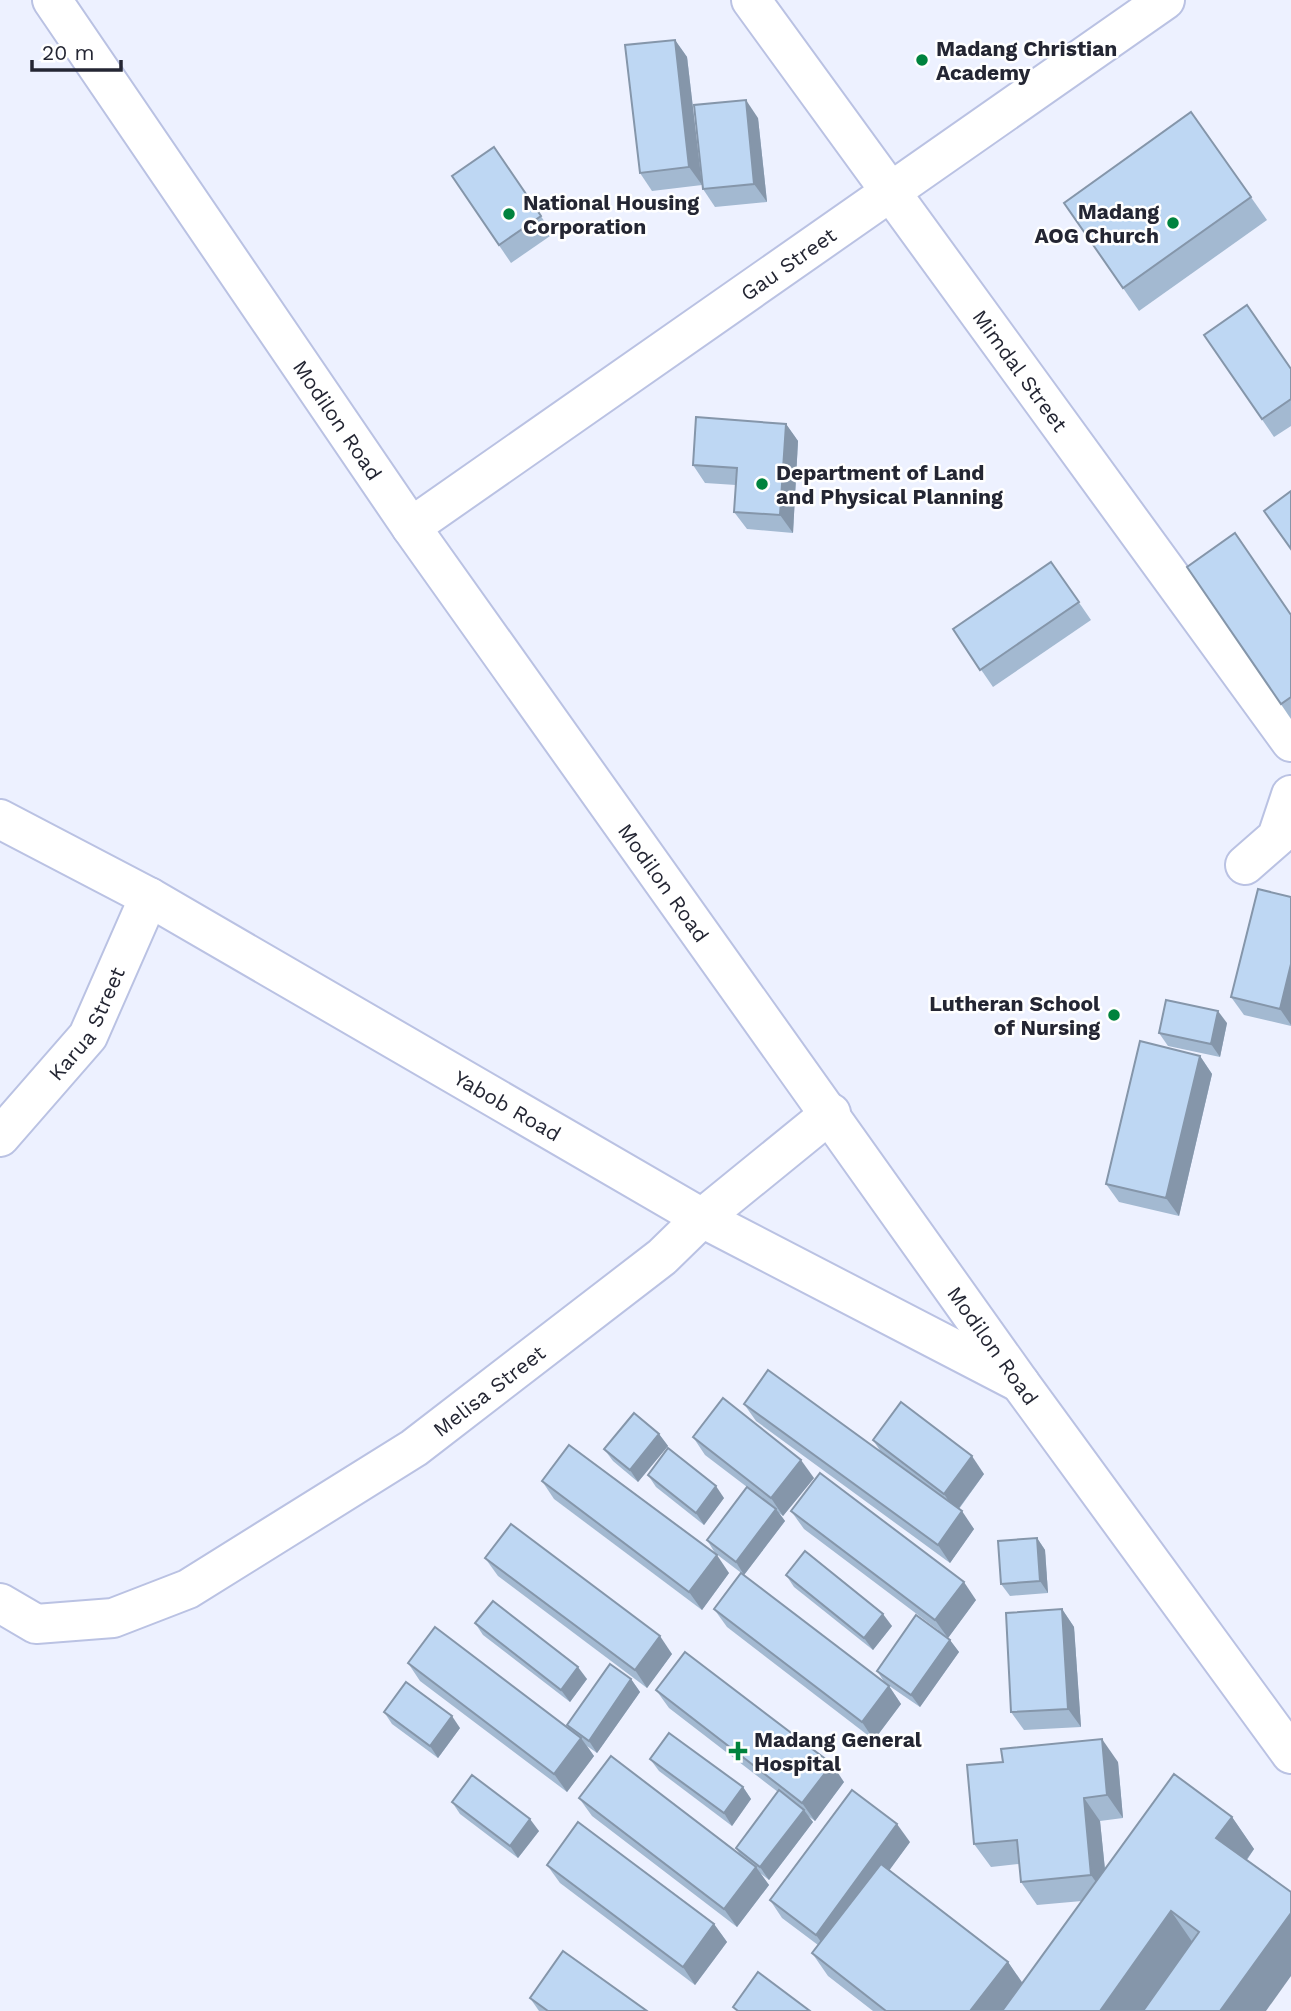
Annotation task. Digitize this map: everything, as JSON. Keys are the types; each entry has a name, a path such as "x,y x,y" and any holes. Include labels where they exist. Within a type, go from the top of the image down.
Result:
{"street":[{"name":"Modilon Road","path":"52,0 411,527 831,1113 1020,1383 1291,1754"},
{"name":"Mimdal Street","path":"751,0 1291,742"},
{"name":"Gau Street","path":"411,527 1165,0"},
{"path":"1245,865 1277,837 1291,795"},
{"name":"Yabob Road","path":"0,819 149,897 702,1218 1020,1383"},
{"name":"Karua Street","path":"0,1137 88,1036 149,897"},
{"name":"Melisa Street","path":"0,1603 36,1624 113,1618 188,1589 414,1448 662,1257 702,1218 831,1113"}],"building":[{"path":"675,40 689,167 640,173 625,45"},
{"path":"746,100 754,184 703,189 694,105"},
{"name":"Madang AOG Church","path":"1191,112 1251,197 1123,288 1064,203"},
{"name":"National Housing Corporation","path":"494,147 541,216 499,245 452,176"},
{"path":"1247,305 1291,369 1291,399 1262,419 1204,335"},
{"name":"Department of Land and Physical Planning","path":"696,417 786,424 780,515 734,512 737,468 693,465"},
{"path":"1291,491 1291,549 1264,511"},
{"path":"1235,533 1291,615 1291,697 1281,704 1187,567"},
{"path":"1051,562 1079,602 980,670 953,629"},
{"path":"1258,889 1291,897 1291,964 1280,1009 1231,997"},
{"path":"1166,1000 1218,1011 1211,1044 1159,1033"},
{"path":"1140,1041 1200,1056 1166,1198 1106,1184"},
{"path":"768,1370 962,1511 938,1545 744,1404"},
{"path":"723,1398 801,1460 771,1498 693,1437"},
{"path":"901,1402 972,1456 944,1494 873,1440"},
{"path":"634,1413 659,1434 630,1470 604,1449"},
{"path":"569,1445 717,1555 689,1592 542,1481"},
{"path":"668,1448 716,1486 696,1513 648,1475"},
{"path":"820,1473 964,1582 935,1620 791,1511"},
{"path":"747,1487 776,1509 736,1562 707,1540"},
{"path":"511,1524 660,1636 635,1670 485,1558"},
{"path":"1037,1538 1040,1581 1001,1584 998,1541"},
{"path":"805,1551 883,1614 864,1638 786,1575"},
{"path":"741,1573 889,1686 862,1722 714,1609"},
{"path":"493,1601 578,1667 561,1690 475,1623"},
{"path":"1062,1609 1068,1709 1011,1712 1006,1613"},
{"path":"916,1615 950,1640 911,1695 877,1671"},
{"path":"435,1627 581,1738 554,1774 408,1663"},
{"path":"685,1652 832,1764 802,1803 656,1690"},
{"path":"610,1664 631,1679 589,1741 567,1725"},
{"path":"406,1682 452,1716 430,1746 384,1712"},
{"path":"669,1733 743,1787 724,1813 650,1759"},
{"path":"1102,1739 1107,1795 1084,1798 1091,1875 1021,1882 1017,1840 974,1844 967,1765 1003,1762 1001,1749"},
{"path":"611,1756 756,1867 724,1909 579,1798"},
{"path":"1174,1774 1232,1817 1216,1838 1291,1892 1291,1913 1220,2011 1143,2011 1199,1932 1171,1911 1100,2011 1002,2011"},
{"path":"472,1775 530,1819 510,1846 452,1802"},
{"path":"779,1790 804,1810 760,1867 736,1848"},
{"path":"852,1790 897,1824 816,1935 770,1900"},
{"path":"578,1822 714,1924 683,1967 547,1865"},
{"path":"881,1864 1008,1962 970,2011 886,2011 812,1953"},
{"path":"563,1951 647,2011 548,2011 530,1998"},
{"path":"758,1972 810,2011 738,2011 733,2007"}],"place":[{"name":"Madang Christian Academy","path":"922,60"},
{"name":"National Housing Corporation","path":"509,214"},
{"name":"Madang AOG Church","path":"1173,223"},
{"name":"Department of Land and Physical Planning","path":"762,484"},
{"name":"Lutheran School of Nursing","path":"1114,1015"},
{"name":"Madang General Hospital","path":"738,1751"}]}
